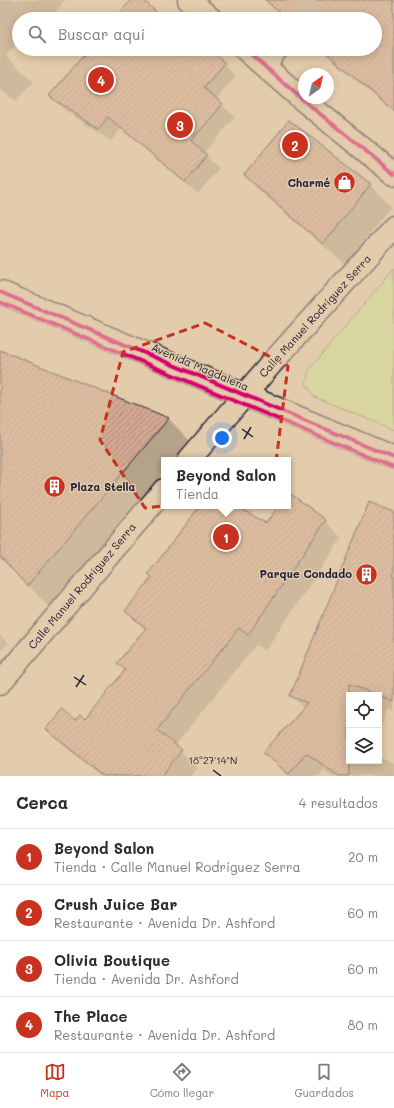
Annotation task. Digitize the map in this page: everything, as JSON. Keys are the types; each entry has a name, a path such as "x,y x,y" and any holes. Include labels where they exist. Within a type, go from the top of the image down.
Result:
{"street":[{"path":"189,0 203,12"},
{"path":"270,57 394,174"},
{"name":"Calle Manuel Rodríguez Serra","path":"192,457 244,395 394,227"},
{"name":"Avenida Magdalena","path":"0,292 394,458"},
{"name":"Calle Manuel Rodríguez Serra","path":"0,683 161,494"}],"highlighted area":[{"path":"205,323 288,366 276,462 253,496 145,508 100,440 123,352"}],"green space":[{"path":"394,268 394,430 315,397 306,384 309,370"}],"building":[{"path":"131,0 143,0 156,12 121,12"},
{"path":"265,0 394,0 394,111 330,56 382,56 382,12 279,12"},
{"path":"83,56 217,56 225,63 204,88 223,104 191,141 207,155 185,182 108,117 98,129 49,96"},
{"path":"289,120 371,184 323,244 244,175"},
{"name":"Plaza Stella","path":"0,350 169,418 27,586 0,556"},
{"path":"291,494 326,520 248,635 239,628 157,730 182,750 161,776 103,776 46,729 62,709 75,721 80,715 85,719 125,670 117,663 146,628 125,611 152,577 148,574 198,509 241,509 266,523 277,509 291,509"},
{"name":"Parque Condado","path":"369,502 394,512 394,702 382,697 382,692 369,692 349,684 349,692 346,692 346,764 349,764 349,776 339,776 306,753 289,774 263,753 307,703 290,696"}],"tunnel":[{"path":"307,12 316,0"}],"cycle path":[{"path":"253,56 303,100 394,174"},
{"path":"0,292 394,458"},
{"path":"0,302 394,468"}],"place":[{"name":"The Place","path":"101,80"},
{"name":"Olivia Boutique","path":"180,125"},
{"name":"Crush Juice Bar","path":"295,145"},
{"name":"Charmé","path":"345,183"},
{"name":"Plaza Stella","path":"55,487"},
{"name":"Beyond Salon","path":"226,537"},
{"name":"Parque Condado","path":"367,574"}]}
